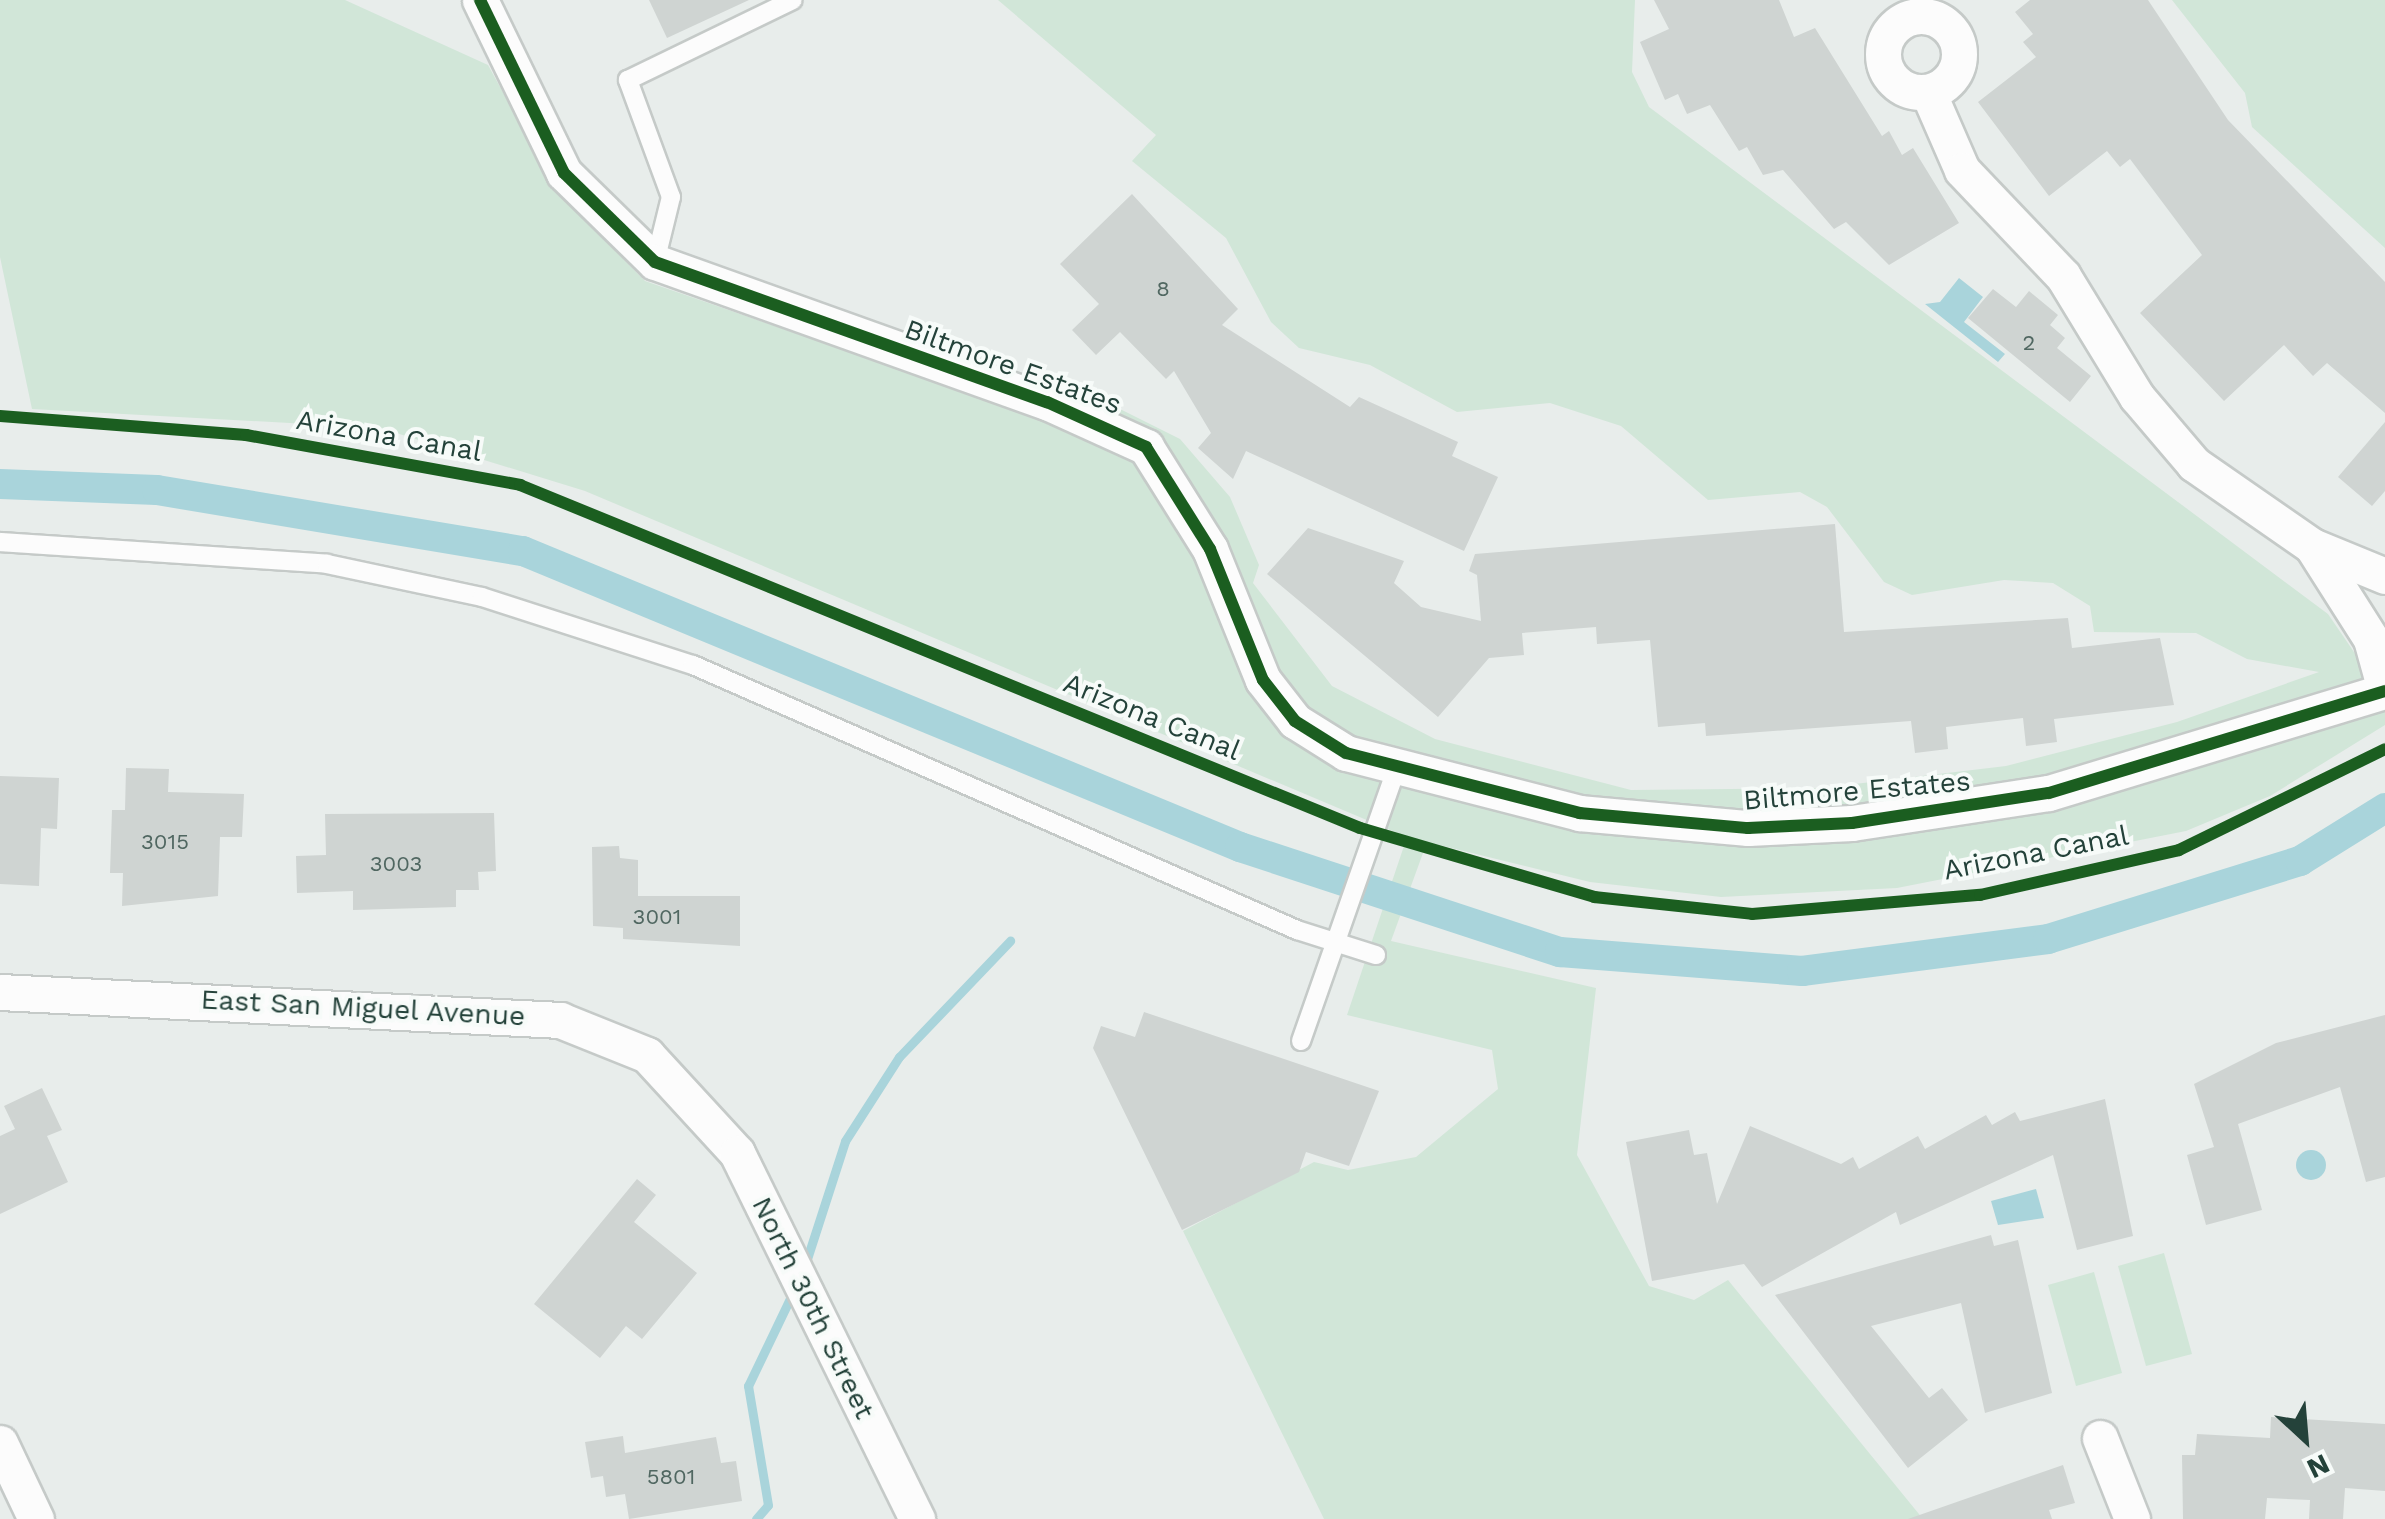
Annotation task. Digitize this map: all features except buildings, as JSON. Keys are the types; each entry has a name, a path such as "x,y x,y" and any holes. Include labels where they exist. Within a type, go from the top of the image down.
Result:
{"street":[{"name":"Biltmore Estates","path":"480,0 564,173 655,262 1136,439 1182,494 1275,698 1328,744 1396,769 1628,820 1852,823 2049,793 2385,690 2371,639 2312,546"},
{"name":"Biltmore Estates","path":"1928,92 1962,170 2063,276 2162,429 2194,464 2312,546 2385,576"},
{"name":"East San Miguel Avenue","path":"0,992 560,1020 647,1054 701,1103"},
{"name":"North 30th Street","path":"701,1103 738,1153 917,1519"},
{"path":"2100,1438 2132,1519"},
{"path":"0,1443 36,1519"}],"lane":[{"path":"655,262 671,198 628,80 792,0"},
{"path":"0,542 327,564 482,598 693,665 1340,934 1376,955"},
{"path":"1301,1042 1396,769"}],"green space":[{"path":"0,0 345,0 488,65 558,193 645,281 910,373 1104,401 1180,439 1230,497 1259,565 1253,583 1332,686 1435,739 1631,790 1821,788 2006,766 2177,722 2319,672 2247,659 2196,633 2094,632 2090,606 2053,583 2004,580 1912,595 1884,582 1827,507 1800,492 1708,500 1621,426 1550,403 1457,412 1370,365 1299,348 1271,322 1226,238 1132,161 1156,135 998,0 1635,0 1632,72 1649,107 2328,614 2356,655 2385,636 2385,725 2270,796 2186,831 1897,888 1721,897 1590,882 1427,842 1391,941 1596,988 1577,1155 1649,1286 1694,1300 1728,1280 1923,1519 1324,1519 1183,1231 1314,1162 1348,1170 1416,1157 1498,1089 1492,1050 1347,1015 1407,837 585,491 380,428 32,409 0,257"},
{"path":"2172,0 2385,0 2385,248 2252,127 2245,93"},
{"path":"2164,1253 2192,1354 2146,1366 2118,1266"},
{"path":"2094,1272 2122,1373 2076,1386 2048,1285"}],"water":[{"path":"1959,278 1983,297 1964,322 2005,354 1998,362 1925,304 1940,302"},
{"path":"2311,1150 2325,1159 2326,1165 2317,1179 2311,1180 2297,1171 2296,1165 2305,1151"},
{"path":"2036,1189 2044,1218 1998,1225 1991,1201"}],"waterway":[{"path":"0,484 157,490 523,551 1240,847 1560,952 1802,971 2048,939 2300,861 2385,808"},
{"path":"805,1265 845,1141 899,1057 1010,941"},
{"path":"756,1519 768,1505 748,1386 795,1288"}],"cycle path":[{"path":"480,0 564,173 655,262 1047,402 1146,447 1210,549 1263,680 1295,721 1346,753 1579,813 1748,828 1852,823 2049,793 2385,691"},
{"name":"Arizona Canal","path":"0,416 246,435 520,485 1360,828 1594,897 1752,914 1980,895 2179,850 2385,749"}]}
